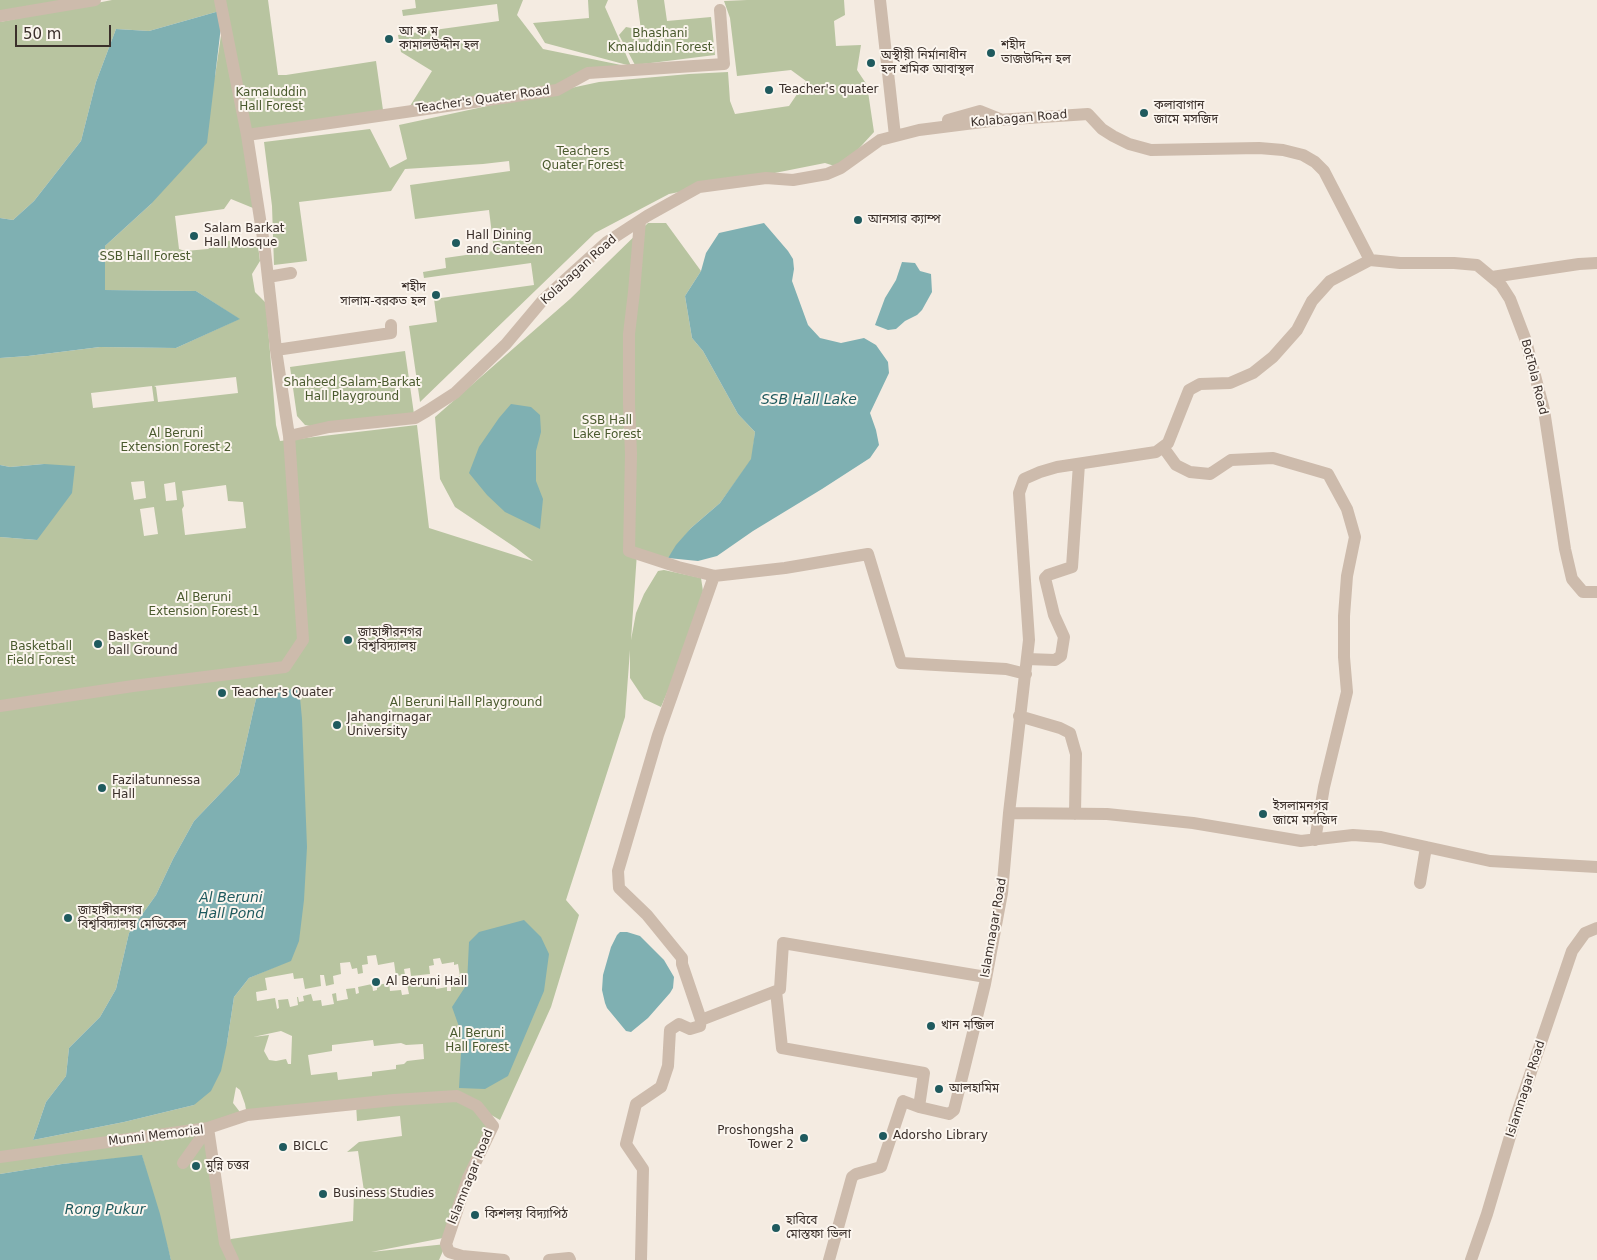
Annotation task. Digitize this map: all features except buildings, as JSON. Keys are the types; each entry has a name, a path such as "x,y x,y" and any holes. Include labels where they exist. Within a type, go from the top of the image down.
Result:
{"street":[{"path":"0,16 96,0"},
{"path":"0,706 133,686 286,667 303,640 289,436 247,135 220,0"},
{"path":"880,0 895,136"},
{"name":"Teacher's Quater Road","path":"247,135 557,90 588,73 724,64 720,10"},
{"name":"Kolabagan Road","path":"289,436 329,427 415,418 427,411 455,393 506,344 543,300 607,242 699,187 766,178 793,180 827,174 841,168 880,140 919,130 1002,120 1088,114 1102,130 1129,144 1151,150 1259,148 1283,150 1303,155 1315,162 1324,171 1370,260"},
{"path":"640,221 629,334 631,454 629,551 678,567 714,576 785,568 868,554 901,663 1006,669 1026,674"},
{"path":"1027,659 1055,660 1061,656 1064,637 1054,615 1046,578 1048,574 1072,567 1079,464 1156,452 1168,443 1188,390 1200,384 1230,383 1253,373 1273,357 1297,330 1312,301 1330,281 1370,260"},
{"name":"BotTola Road","path":"1370,260 1400,263 1478,264 1501,284 1510,300 1526,341 1544,410 1572,579 1583,592 1597,592"},
{"path":"1492,277 1597,263"},
{"path":"268,278 291,273"},
{"path":"276,350 391,333 391,325"},
{"path":"1163,447 1176,465 1190,472 1210,474 1231,460 1274,458 1328,474 1347,509 1355,537 1347,576 1344,616 1344,657 1348,692 1324,786 1315,840"},
{"name":"Islamnagar Road","path":"829,1260 852,1177 856,1174 881,1167 903,1101 949,1114 954,1110 986,977 1002,893 1019,716 1026,674 1029,640 1019,493 1024,479 1057,467 1079,464"},
{"path":"641,1260 643,1169 626,1144 636,1104 661,1087 668,1066 670,1030 679,1024 690,1029 700,1026 701,1020 682,964 682,958 647,915 619,888 618,871 658,735 714,576"},
{"path":"1019,716 1060,728 1070,733 1076,754 1075,814"},
{"path":"1009,813 1107,814 1193,823 1302,841 1354,835 1381,837 1490,861 1597,866"},
{"path":"1420,883 1426,847"},
{"name":"Islamnagar Road","path":"1471,1260 1487,1214 1517,1113 1572,951 1586,934 1597,928"},
{"path":"701,1020 780,989 782,943 986,977"},
{"path":"776,991 782,1048 924,1073 919,1107"},
{"name":"Islamnagar Road","path":"208,1128 247,1115 394,1100 457,1096 477,1106 493,1126 468,1178 446,1244 449,1252 462,1256 504,1260"},
{"path":"183,1163 208,1128"},
{"name":"Munni Memorial","path":"0,1157 208,1128 225,1243 232,1260"},
{"path":"549,1260 570,1258 570,1260"}],"green space":[{"path":"0,0 97,0 0,16"},
{"path":"112,0 220,0 223,10 149,31 116,29 96,82 81,141 34,201 13,220 0,218 0,22"},
{"name":"Kamaluddin Hall Forest","path":"225,0 268,0 278,75 376,61 383,110 249,130"},
{"name":"Bhashani Kmaluddin Forest","path":"415,0 523,0 517,15 543,49 626,66 555,86 410,106 432,71 401,52 398,35 499,21 497,4 403,16 402,10 416,8"},
{"name":"Bhashani Kmaluddin Forest","path":"588,0 608,0 605,7 631,66 545,43 533,23 589,18"},
{"name":"Bhashani Kmaluddin Forest","path":"637,0 664,0 667,21 711,17 715,55 635,65 619,35 626,27 641,30"},
{"name":"Teachers Quater Forest","path":"844,0 845,15 834,21 836,46 861,45 857,70 867,85 874,132 841,168 825,163 669,194 595,233 420,402 409,326 437,322 434,299 534,285 531,263 424,278 423,272 446,268 445,258 494,251 489,210 415,219 410,185 510,171 509,161 405,169 391,191 299,202 307,261 274,265 272,206 264,142 370,129 390,168 407,159 399,125 599,82 689,74 728,72 730,101 735,114 789,106 806,81 791,70 737,76 730,18 724,1"},
{"path":"224,15 253,208 231,199 224,209 175,216 179,249 185,251 208,249 218,242 257,238 260,261 252,274 255,292 266,303 276,425 280,441 417,425 429,528 533,561 455,507 440,479 435,417 570,299 648,223 666,223 701,271 685,296 692,338 703,351 738,414 755,432 752,459 720,503 691,528 668,558 637,553 631,640 636,613 644,594 658,571 664,570 701,578 703,591 678,667 661,707 644,699 630,678 630,650 625,717 566,900 579,915 551,1007 500,1120 479,1108 493,1126 443,1238 371,1252 446,1244 439,1260 171,1260 142,1156 62,1164 0,1174 0,537 37,540 44,464 10,467 0,465 0,358 100,347 176,348 239,319 196,291 104,290 105,246 151,204 215,76","holes":["236,377 238,393 158,402 156,387 154,386","152,386 154,401 93,408 91,393","144,481 146,498 134,500 131,482","175,482 177,500 166,501 164,484","226,485 228,501 243,502 246,528 185,535 182,509 184,506 182,491","154,507 158,534 144,536 140,509","256,699 291,960 249,978 234,997 227,1043 194,1105 124,1122 33,1140 46,1102 66,1076 69,1048 100,1017 116,989 129,933 156,895 194,821 239,774","376,955 378,965 394,962 396,976 405,975 404,969 410,968 411,976 430,974 429,966 434,965 433,959 440,958 442,964 454,962 454,965 458,964 460,976 457,977 457,984 451,985 451,991 447,991 447,987 436,989 434,980 428,980 430,985 424,986 423,981 407,984 409,994 402,995 401,990 390,991 389,983 377,985 377,990 373,991 372,984 358,987 359,993 356,994 355,988 346,989 348,999 337,1001 336,993 332,994 334,1004 322,1006 321,1000 313,1001 311,994 303,996 304,1001 299,1002 297,997 298,1005 290,1007 288,999 278,1000 279,1008 277,1009 275,998 257,1001 256,992 267,990 265,978 293,973 294,979 303,978 305,989 321,986 320,975 324,975 326,986 334,984 333,976 341,974 340,963 350,962 352,969 357,968 358,974 363,973 362,965 368,964 367,956","281,1031 292,1036 291,1064 288,1064 286,1059 269,1060 264,1051 269,1035 253,1037","373,1040 374,1046 401,1043 406,1045 423,1044 424,1059 407,1061 404,1064 396,1065 396,1069 372,1072 372,1076 338,1080 337,1072 311,1075 308,1055 332,1051 332,1045","236,1087 240,1090 247,1115 356,1104 357,1121 400,1116 402,1136 359,1142 347,1152 358,1151 364,1191 354,1192 353,1221 231,1239 226,1243 208,1128 243,1116 233,1103"]},
{"name":"Shaheed Salam-Barkat Hall Playground","path":"405,351 414,414 315,427 305,425 297,416 290,367"}],"water":[{"path":"223,10 207,143 151,204 105,246 105,290 196,291 240,319 176,348 100,347 0,358 0,218 13,220 34,201 81,141 96,82 116,29 149,31"},
{"name":"SSB Hall Lake","path":"764,223 793,259 792,281 808,325 820,338 841,343 864,338 876,345 888,362 889,373 870,413 879,445 870,458 753,531 717,556 698,561 668,558 676,545 691,528 720,503 751,459 755,432 738,414 703,351 692,338 685,296 701,271 706,253 719,233"},
{"path":"902,262 915,263 920,271 931,274 932,292 917,315 905,321 896,329 888,330 875,325 885,298 896,280"},
{"path":"511,404 531,407 540,415 541,432 536,451 536,481 543,499 540,529 505,512 487,495 469,473 479,447"},
{"path":"44,464 75,466 72,493 37,540 0,537 0,465 10,467"},
{"name":"Al Beruni Hall Pond","path":"299,687 307,847 304,900 299,941 291,961 249,978 234,997 221,1071 211,1091 194,1105 124,1122 33,1140 46,1102 66,1076 69,1048 100,1017 116,989 129,933 156,895 194,821 239,774 256,699"},
{"path":"524,920 541,937 549,954 544,991 508,1076 485,1089 459,1088 462,1035 452,1007 467,984 469,942 479,932"},
{"path":"620,932 640,936 664,960 674,977 673,988 670,993 648,1018 631,1032 626,1031 607,1008 602,990 603,975 611,947"},
{"name":"Rong Pukur","path":"142,1155 160,1214 171,1260 0,1260 0,1174 62,1164"}],"place":[{"name":"আ ফ ম কামালউদ্দীন হল","path":"389,39"},
{"name":"শহীদ তাজউদ্দিন হল","path":"991,53"},
{"name":"অস্থীয়ী নির্মানাধীন হল শ্রমিক আবাস্থল","path":"871,63"},
{"name":"Teacher's quater","path":"769,90"},
{"name":"কলাবাগান জামে মসজিদ","path":"1144,113"},
{"name":"আনসার ক্যাম্প","path":"858,220"},
{"name":"Salam Barkat Hall Mosque","path":"194,236"},
{"name":"Hall Dining and Canteen","path":"456,243"},
{"name":"শহীদ সালাম-বরকত হল","path":"436,295"},
{"name":"জাহাঙ্গীরনগর বিশ্ববিদ্যালয়","path":"348,640"},
{"name":"Basket ball Ground","path":"98,644"},
{"name":"Teacher's Quater","path":"222,693"},
{"name":"Jahangirnagar University","path":"337,725"},
{"name":"Fazilatunnessa Hall","path":"102,788"},
{"name":"ইসলামনগর জামে মসজিদ","path":"1263,814"},
{"name":"জাহাঙ্গীরনগর বিশ্ববিদ্যালয় মেডিকেল","path":"68,918"},
{"name":"Al Beruni Hall","path":"376,982"},
{"name":"খান মন্জিল","path":"931,1026"},
{"name":"আলহামিম","path":"939,1089"},
{"name":"Adorsho Library","path":"883,1136"},
{"name":"Proshongsha Tower 2","path":"804,1138"},
{"name":"BICLC","path":"283,1147"},
{"name":"মুন্নি চত্তর","path":"196,1166"},
{"name":"Business Studies","path":"323,1194"},
{"name":"কিশলয় বিদ্যাপিঠ","path":"475,1215"},
{"name":"হাবিবে মোস্তফা ভিলা","path":"776,1228"}],"park label":[{"name":"SSB Hall Forest","path":"145,257"},
{"name":"SSB Hall Lake Forest","path":"607,428"},
{"name":"Al Beruni Extension Forest 2","path":"176,441"},
{"name":"Al Beruni Extension Forest 1","path":"204,605"},
{"name":"Basketball Field Forest","path":"41,654"},
{"name":"Al Beruni Hall Playground","path":"466,703"},
{"name":"Al Beruni Hall Forest","path":"477,1041"}]}
